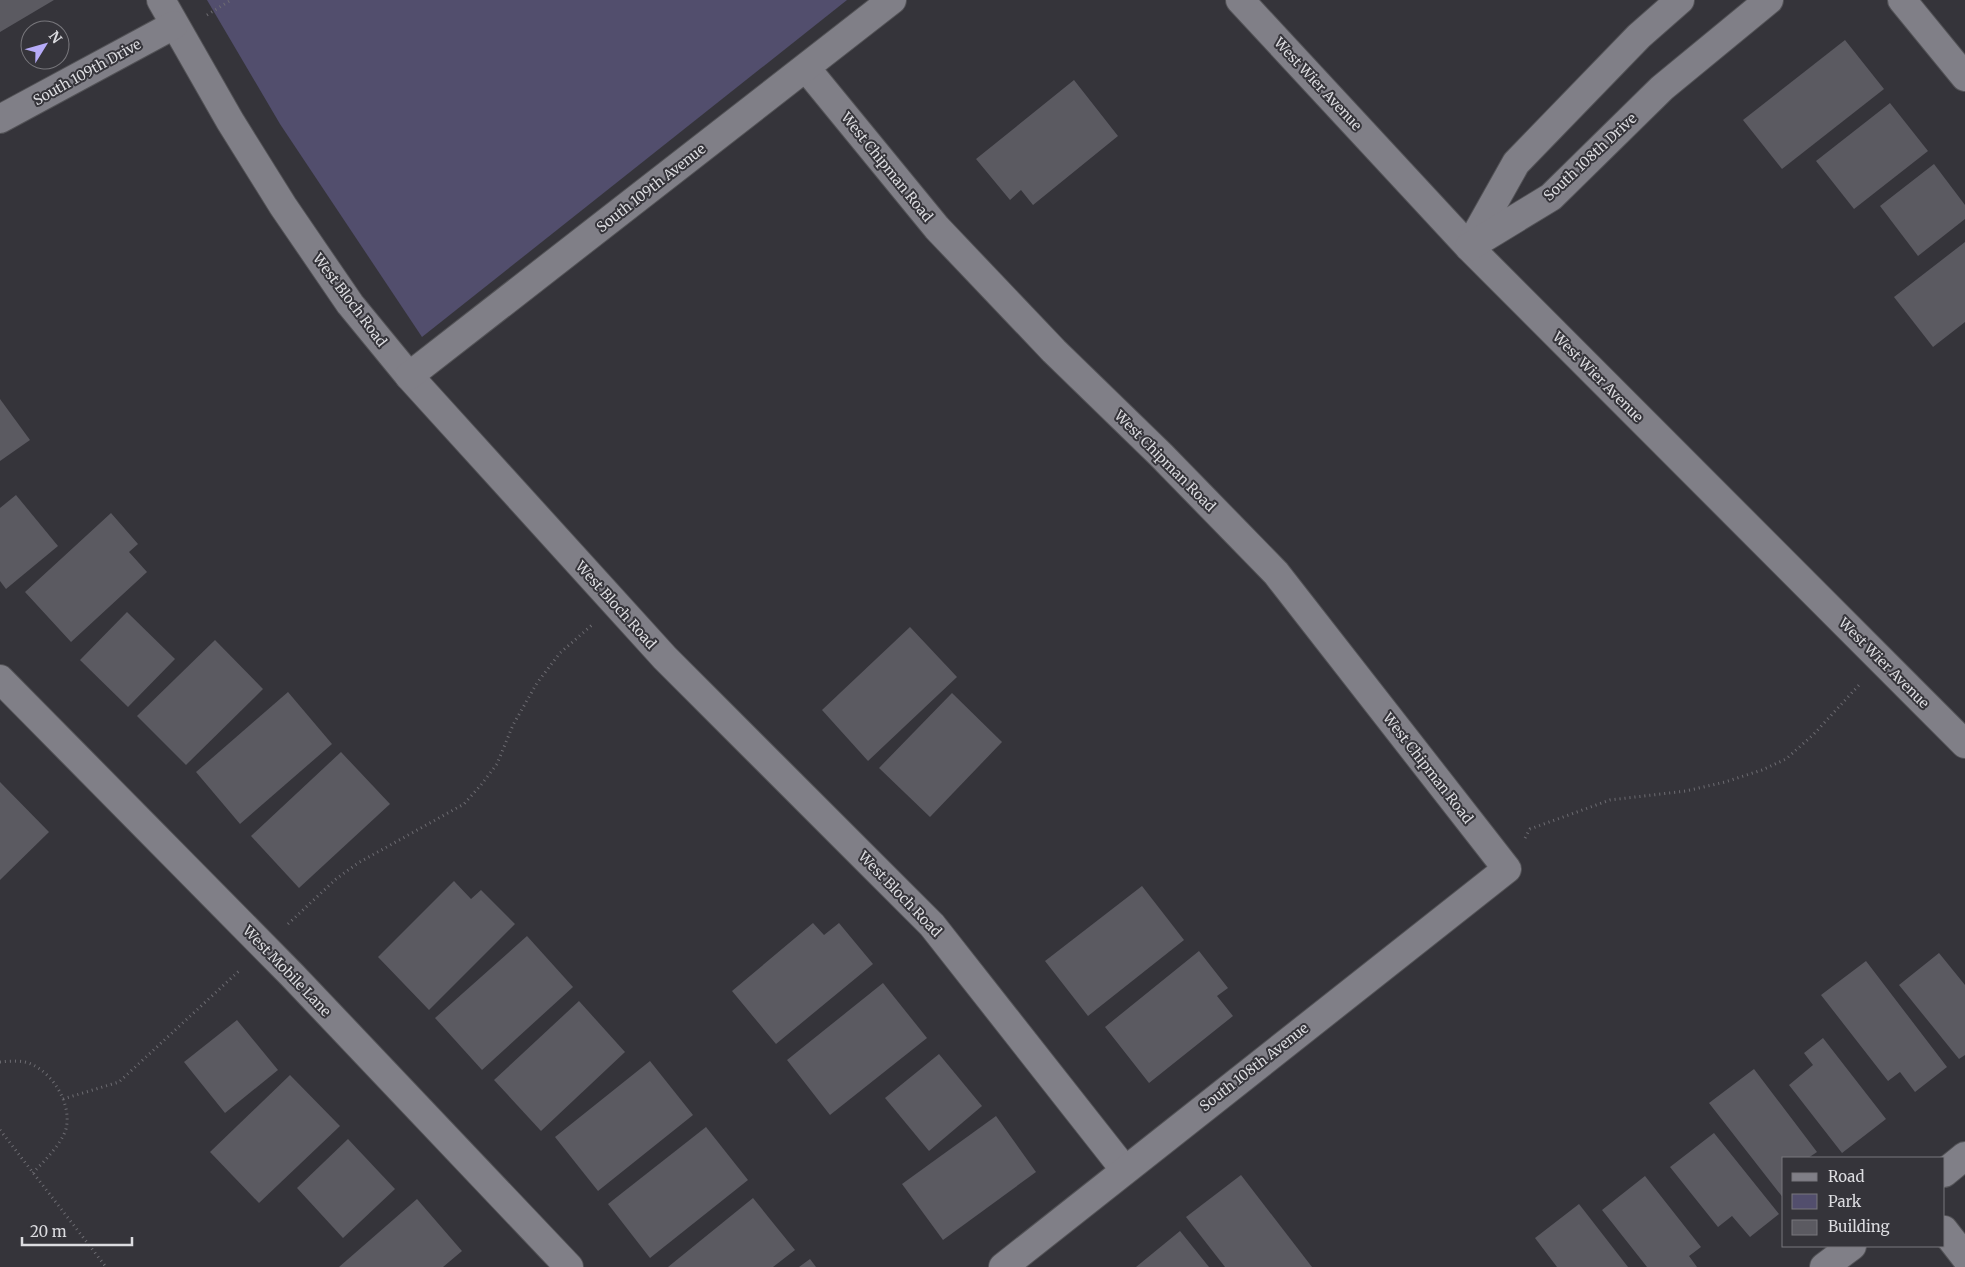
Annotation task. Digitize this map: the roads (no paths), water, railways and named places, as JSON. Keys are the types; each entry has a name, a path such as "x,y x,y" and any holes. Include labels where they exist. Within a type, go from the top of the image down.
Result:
{"street":[{"name":"West Bloch Road","path":"161,0 230,121 283,206 350,304 409,376 672,666 932,925 1124,1169"},
{"name":"South 109th Avenue","path":"409,376 892,0"},
{"name":"West Wier Avenue","path":"1240,0 1470,247 1965,744"},
{"path":"1470,247 1516,163 1639,36 1680,0"},
{"name":"South 108th Drive","path":"1470,247 1551,197 1662,88 1769,0"},
{"path":"1902,0 1965,77"},
{"name":"South 109th Drive","path":"0,119 174,25"},
{"name":"West Chipman Road","path":"806,68 937,228 1054,352 1161,455 1276,573 1507,869"},
{"name":"West Mobile Lane","path":"0,679 263,946 569,1267"},
{"name":"South 108th Avenue","path":"1003,1267 1124,1169 1507,869"},
{"path":"1945,1172 1965,1156"},
{"path":"1945,1231 1965,1257"},
{"path":"1824,1267 1851,1247"}]}
